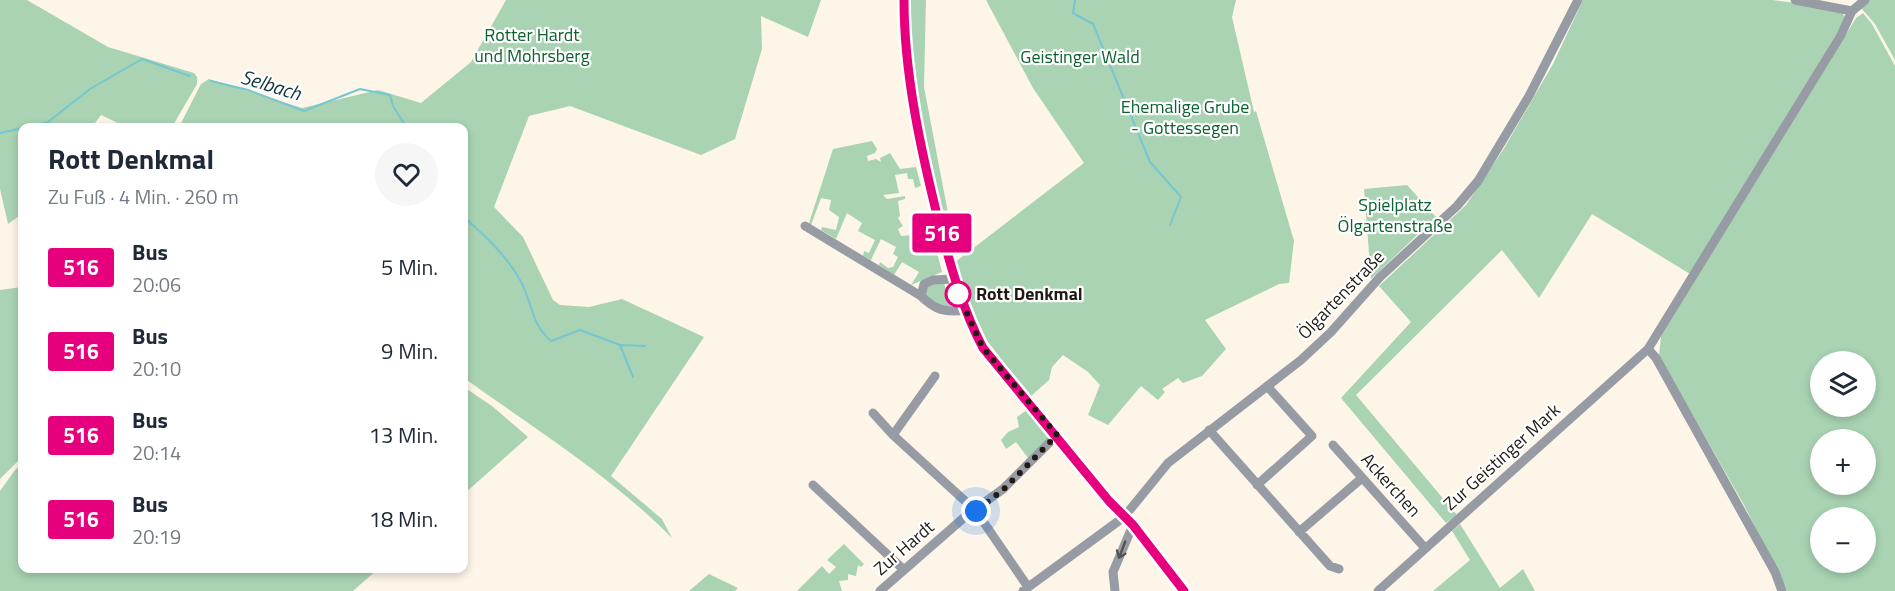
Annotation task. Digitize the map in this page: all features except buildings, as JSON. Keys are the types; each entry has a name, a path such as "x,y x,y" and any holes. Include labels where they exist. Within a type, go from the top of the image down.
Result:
{"street":[{"path":"904,0 919,130 954,279 965,310 983,348 1133,525 1184,591"},
{"name":"Ölgartenstraße","path":"1026,589 1124,517 1168,464 1301,360 1331,332 1380,277 1457,206 1471,189 1546,67 1578,0"},
{"path":"1795,0 1852,11 1865,0"},
{"name":"Zur Geistinger Mark","path":"1378,591 1648,349 1841,35 1852,11"},
{"path":"805,226 937,308 949,313 965,310"},
{"path":"921,296 924,284 954,279"},
{"path":"1648,349 1656,358 1775,572 1782,591"},
{"path":"893,435 935,376"},
{"path":"1257,485 1312,436 1267,386"},
{"path":"873,413 893,435 976,511 1026,589"},
{"path":"1209,430 1330,566 1339,569"},
{"name":"Zur Hardt","path":"880,591 966,515 976,511 1004,489 1057,435"},
{"name":"Ackerchen","path":"1333,445 1425,548"},
{"path":"1299,532 1362,478"},
{"path":"813,484 903,569"},
{"path":"1115,591 1113,572 1133,525"}],"green space":[{"path":"0,0 27,0 108,47 194,73 197,77 197,84 174,123 118,123 101,115 95,123 18,123 18,217 8,224 0,189"},
{"name":"Rotter Hardt und Mohrsberg","path":"506,0 821,0 808,37 761,16 762,49 735,139 701,155 570,106 529,116 494,207 523,237 553,300 560,305 589,307 622,299 704,337 611,476 662,519 672,538 624,494 468,381 468,123 181,123 201,84 209,79 302,108 378,90 421,103 471,62"},
{"path":"909,0 926,0 924,87 948,213 941,215 919,109 912,55"},
{"path":"986,0 1236,0 1232,17 1254,112 1256,111 1294,241 1289,283 1279,284 1205,320 1226,349 1202,376 1183,383 1178,378 1162,389 1165,392 1158,400 1141,386 1108,425 1088,415 1100,385 1088,372 1063,355 1052,367 1049,380 1030,397 985,338 954,263 1084,163 1033,88"},
{"path":"1583,0 1772,0 1839,9 1846,18 1690,274 1592,214 1539,298 1502,250 1356,395 1457,515 1446,523 1341,398 1411,322 1379,286 1466,205 1503,150 1553,64"},
{"path":"1869,0 1895,0 1895,60 1875,24 1861,8"},
{"path":"1863,13 1872,24 1895,66 1895,591 1787,591 1744,505 1659,356 1661,336 1856,18"},
{"path":"872,141 877,149 875,153 867,156 868,161 876,159 881,162 880,158 890,153 900,169 916,167 921,186 915,188 913,179 908,179 907,173 895,175 899,193 883,195 887,199 905,196 905,199 898,201 900,216 898,218 903,226 898,229 901,236 912,235 921,253 932,247 922,232 931,229 942,272 911,285 919,272 902,262 894,275 879,265 880,262 888,268 893,267 898,257 893,254 896,247 881,239 871,260 863,256 864,251 869,253 875,240 858,231 862,223 847,213 836,239 821,230 822,227 836,230 839,217 829,210 831,200 821,198 811,225 809,223 833,149"},
{"name":"Spielplatz Ölgartenstraße","path":"1407,185 1436,217 1371,279 1364,189"},
{"path":"944,283 951,307 946,308 927,297 925,291 928,286"},
{"path":"18,288 18,461 0,479 0,290"},
{"path":"468,390 492,406 528,437 468,490"},
{"path":"1027,410 1049,438 1028,458 1016,442 1006,449 1001,440 1008,432 1019,427 1017,417"},
{"path":"18,467 18,573 373,573 353,591 0,591 0,491"},
{"path":"1460,524 1500,588 1523,569 1535,591 1433,591 1470,560 1452,531"},
{"path":"844,544 864,564 861,567 858,565 856,576 848,574 848,580 839,581 842,591 797,591 822,566 829,574 836,567 827,560"},
{"path":"709,574 738,588 735,591 689,591"}],"waterway":[{"path":"1075,0 1073,13 1093,24 1150,162 1181,197 1170,225"},
{"name":"Selbach","path":"44,123 90,89 142,59 190,76"},
{"name":"Selbach","path":"211,81 248,90 304,111 360,89 390,95 393,106 404,123"},
{"name":"Selbach","path":"0,133 18,129"},
{"name":"Selbach","path":"468,221 495,246 508,262 524,288 539,327 551,341 580,330 620,345 633,377"},
{"path":"621,345 645,346"}],"bus line":[{"name":"516","path":"904,0 911,76 927,175 958,293 974,331 983,348 1057,435 1109,501 1133,525 1184,591"}],"place":[{"name":"Rott Denkmal","path":"958,294"}],"route":[{"path":"958,294 983,348 1057,435 1004,489 976,511"}],"park label":[{"name":"Geistinger Wald","path":"1080,57"},
{"name":"Ehemalige Grube - Gottessegen","path":"1185,117"}]}
